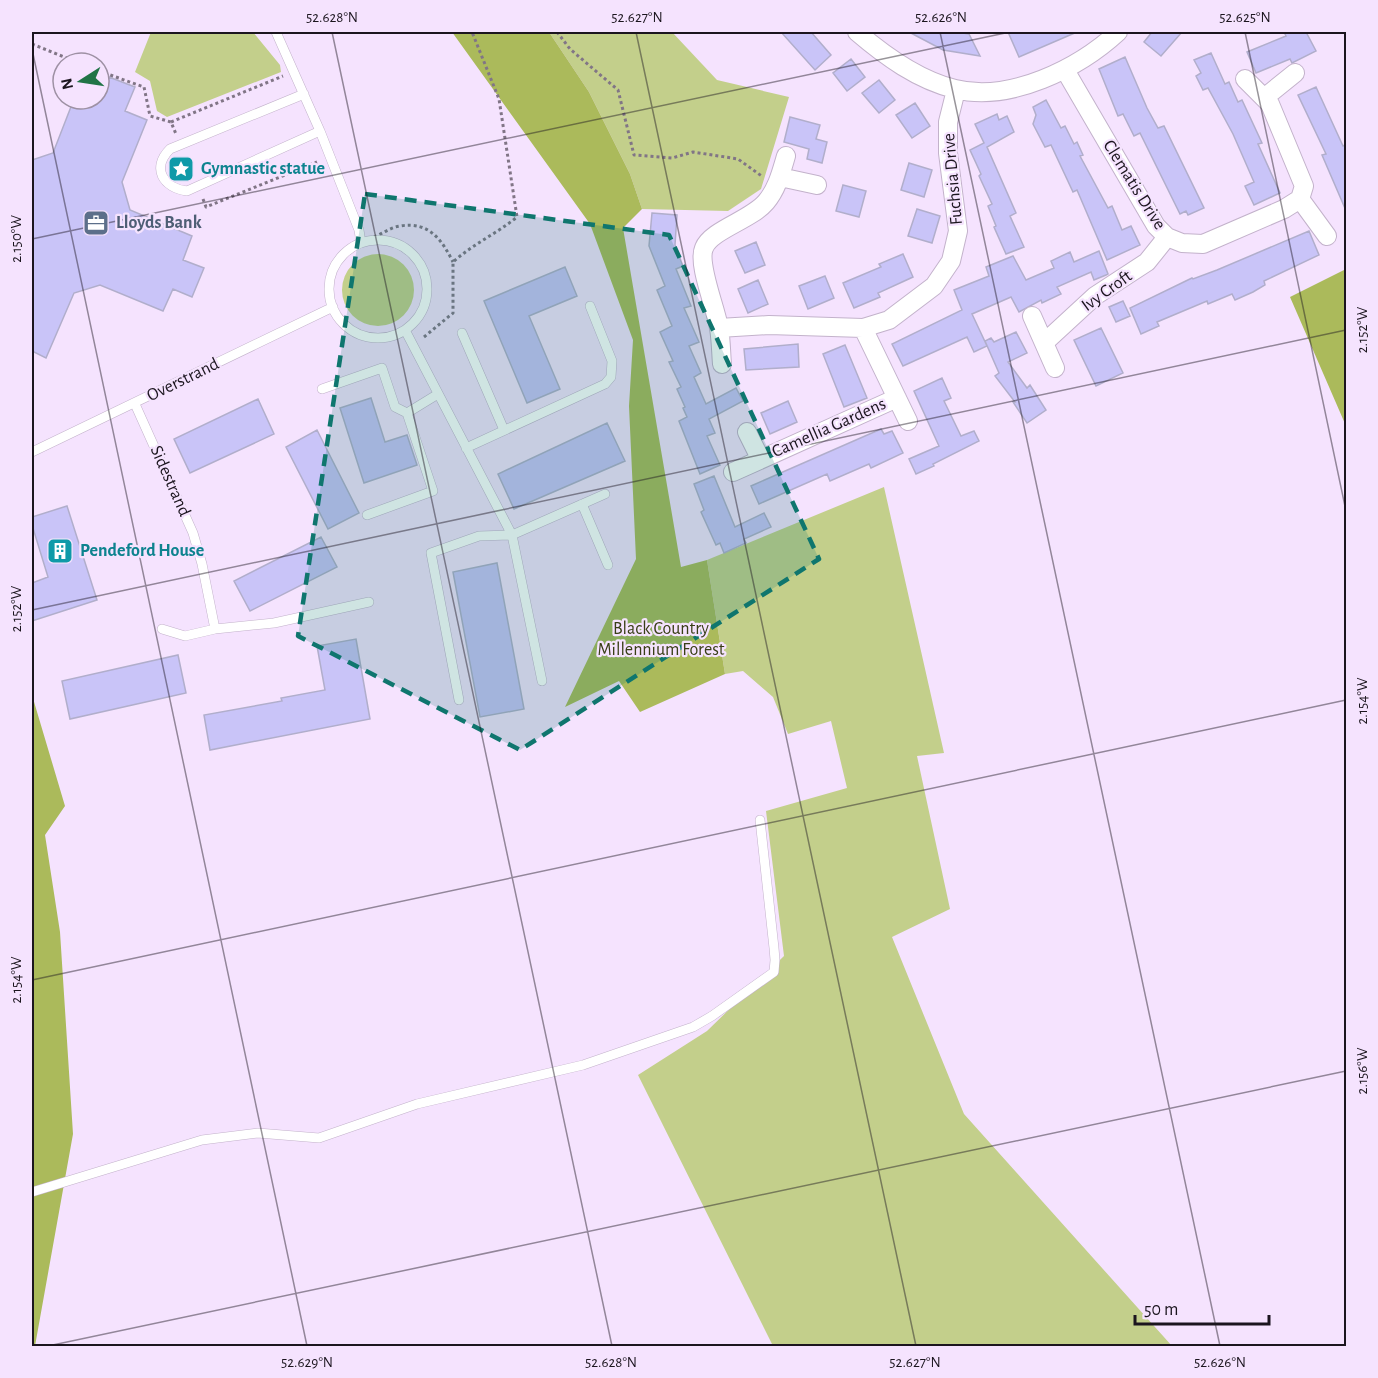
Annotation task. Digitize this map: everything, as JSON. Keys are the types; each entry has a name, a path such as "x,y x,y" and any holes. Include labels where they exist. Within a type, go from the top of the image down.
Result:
{"street":[{"path":"857,32 880,52 922,78 956,90 978,92 1008,89 1039,81 1065,70 1118,32"},
{"name":"Clematis Drive","path":"1065,70 1156,226 1167,237 1182,243 1203,244 1284,209 1300,199"},
{"path":"1264,98 1294,73"},
{"path":"1245,79 1270,104 1304,186 1300,199 1327,236"},
{"name":"Fuchsia Drive","path":"719,328 769,325 863,328 889,320 934,286 951,261 958,231 948,153 948,122 956,90"},
{"path":"722,364 719,328 702,261 703,248 723,229 747,218 765,203 778,182 786,156"},
{"path":"778,182 817,185"},
{"name":"Ivy Croft","path":"1044,344 1095,296 1147,262 1167,237"},
{"path":"1032,316 1056,368"},
{"name":"Camellia Gardens","path":"863,328 908,421"},
{"name":"Camellia Gardens","path":"733,472 897,398"},
{"name":"Camellia Gardens","path":"747,432 760,458"}],"lane":[{"path":"276,32 320,131 359,230 361,243"},
{"path":"304,94 170,149 162,157 160,169 166,182 174,189 187,191 320,131"},
{"path":"377,240 393,242 407,249 418,260 425,274 427,290 425,305 417,319 405,330 392,336 378,338 364,336 345,324 333,307 330,292 331,276 337,262 361,243 377,240"},
{"path":"466,448 605,384 611,377 612,361 590,306"},
{"name":"Overstrand","path":"32,452 333,307"},
{"path":"405,330 512,535 542,681"},
{"path":"462,333 504,430"},
{"path":"322,389 382,368 395,407 407,413 433,491 367,515"},
{"path":"407,413 438,394"},
{"name":"Sidestrand","path":"135,404 193,533 202,564 215,629"},
{"path":"459,700 431,553 479,536 512,535 605,494"},
{"path":"582,504 608,565"},
{"path":"162,629 185,636 215,629 274,623 369,602"},
{"path":"32,1192 202,1140 258,1133 319,1138 417,1104 583,1065 693,1027 774,972 775,954 760,820"}],"path":[{"path":"453,262 470,247 499,232 517,217 498,99 472,32"},
{"path":"557,32 570,49 618,90 634,154 672,158 693,152 738,159 778,182"},
{"path":"32,44 51,52"},
{"path":"111,75 144,87 150,116 171,122 294,72"},
{"path":"171,122 180,145"},
{"path":"198,186 206,207 330,157"},
{"path":"361,243 400,226 424,227 442,242 453,262 453,313 413,346"}],"highlighted area":[{"path":"365,194 669,235 819,559 520,750 298,636"}],"green space":[{"path":"151,32 253,32 280,65 281,72 167,117 157,111 150,81 135,72"},
{"name":"Black Country Millennium Forest","path":"452,32 549,32 589,92 630,174 642,209 623,228 681,567 707,560 725,674 640,712 619,681 565,707 636,559 629,406 633,340 590,224"},
{"path":"549,32 672,32 717,80 789,97 761,189 728,211 642,209 630,174 589,92"},
{"path":"378,254 392,257 404,264 411,276 414,290 411,304 404,316 392,323 378,326 364,323 352,316 345,304 342,290 345,276 352,264 364,257"},
{"path":"1346,269 1346,426 1290,297"},
{"path":"884,487 944,753 917,756 950,909 892,937 964,1114 1172,1346 773,1346 638,1075 707,1031 784,956 766,811 847,788 831,721 788,734 773,697 743,671 725,674 707,560"},
{"path":"32,695 65,806 45,835 60,932 73,1134 35,1346 32,1346"}],"building":[{"path":"781,32 811,32 831,55 815,70"},
{"path":"909,32 969,34 980,56 943,50"},
{"path":"1008,32 1077,32 1019,57"},
{"path":"1152,32 1182,32 1161,56 1144,42"},
{"path":"1284,32 1306,32 1316,51 1292,63 1290,59 1256,73 1247,52 1286,36"},
{"path":"1211,53 1225,84 1229,82 1238,102 1242,100 1262,143 1258,144 1280,193 1254,205 1245,186 1254,182 1233,134 1208,88 1203,90 1196,76 1201,73 1194,60"},
{"path":"1125,57 1147,108 1158,128 1164,126 1204,208 1188,215 1186,211 1180,214 1140,133 1134,136 1123,114 1118,116 1099,69"},
{"path":"851,59 865,77 847,91 833,73"},
{"name":"Lloyds Bank","path":"111,78 135,87 125,111 147,120 122,182 130,210 192,236 183,260 204,268 192,297 173,289 163,311 100,285 74,293 46,358 32,351 32,160 53,153 69,111 111,111"},
{"path":"879,80 895,100 879,113 862,93"},
{"path":"1316,87 1343,146 1347,144 1347,213 1322,155 1326,154 1298,95"},
{"path":"1046,100 1061,128 1065,126 1074,144 1077,142 1083,155 1080,156 1108,208 1112,206 1122,230 1131,226 1140,245 1107,260 1077,190 1073,192 1051,145 1045,147 1033,124 1036,115 1033,107"},
{"path":"915,103 930,126 912,138 896,115"},
{"path":"997,114 999,120 1007,116 1014,132 987,147 1016,213 1010,216 1024,247 1006,254 988,206 992,204 970,150 984,143 975,124"},
{"path":"790,117 820,125 816,139 827,142 822,163 807,159 809,149 784,142"},
{"path":"909,163 932,170 924,197 901,190"},
{"path":"843,185 866,191 859,217 836,211"},
{"path":"917,209 940,216 932,243 908,236"},
{"path":"652,213 677,215 675,245 683,266 676,269 691,306 684,308 699,342 689,346 701,373 694,377 706,404 736,388 743,401 709,419 715,433 707,436 720,465 700,474 679,421 687,417 677,389 681,387 669,362 673,361 660,332 672,326 657,290 665,286 649,246"},
{"path":"1309,231 1319,255 1264,281 1265,285 1235,300 1232,294 1208,304 1207,301 1157,322 1159,326 1141,334 1130,308 1192,278 1217,270"},
{"path":"756,242 765,265 745,273 735,251"},
{"path":"1099,251 1108,274 1106,275 1094,280 1091,272 1057,287 1061,294 1042,303 1041,300 1019,312 1011,297 972,314 987,346 974,352 967,337 903,366 892,344 962,310 954,290 989,276 986,267 1013,256 1026,280 1054,268 1051,261 1070,252 1074,262"},
{"path":"903,254 913,277 878,293 880,297 854,308 843,283 881,267 879,264"},
{"path":"565,267 577,296 529,316 560,389 527,403 484,301"},
{"path":"825,276 834,298 808,309 799,286"},
{"path":"758,280 768,304 748,313 738,289"},
{"path":"1123,301 1130,316 1116,322 1109,307"},
{"path":"1101,328 1123,373 1096,386 1074,340"},
{"path":"1016,332 1027,353 1008,362 1027,388 1030,385 1046,410 1027,423 1013,402 1015,402 995,376 999,373 985,341 991,338 994,342"},
{"path":"798,344 799,367 746,370 744,349"},
{"path":"845,345 867,398 844,407 823,354"},
{"path":"942,378 951,398 944,401 961,436 974,431 979,441 916,474 909,459 939,446 914,391"},
{"path":"371,398 385,442 407,435 417,465 364,483 340,408"},
{"path":"258,399 274,434 190,473 174,439"},
{"path":"788,401 797,422 770,434 761,413"},
{"path":"607,423 625,461 514,509 498,474"},
{"path":"881,429 884,434 892,431 903,453 871,468 869,464 830,481 827,474 759,504 751,486"},
{"path":"317,430 359,513 328,529 286,447"},
{"path":"714,476 735,527 764,513 771,527 744,539 746,543 724,553 720,543 716,545 701,512 704,510 694,484"},
{"name":"Pendeford House","path":"67,506 97,600 32,621 32,583 48,577 32,525 32,517"},
{"path":"321,537 337,567 250,611 234,581"},
{"path":"497,563 524,709 480,717 453,572"},
{"path":"356,639 370,719 210,750 204,715 282,701 281,698 325,690 317,646"},
{"path":"178,655 186,693 70,719 62,681"}],"place":[{"name":"Gymnastic statue","path":"181,169"},
{"name":"Lloyds Bank","path":"96,223"},
{"name":"Pendeford House","path":"60,551"}]}
